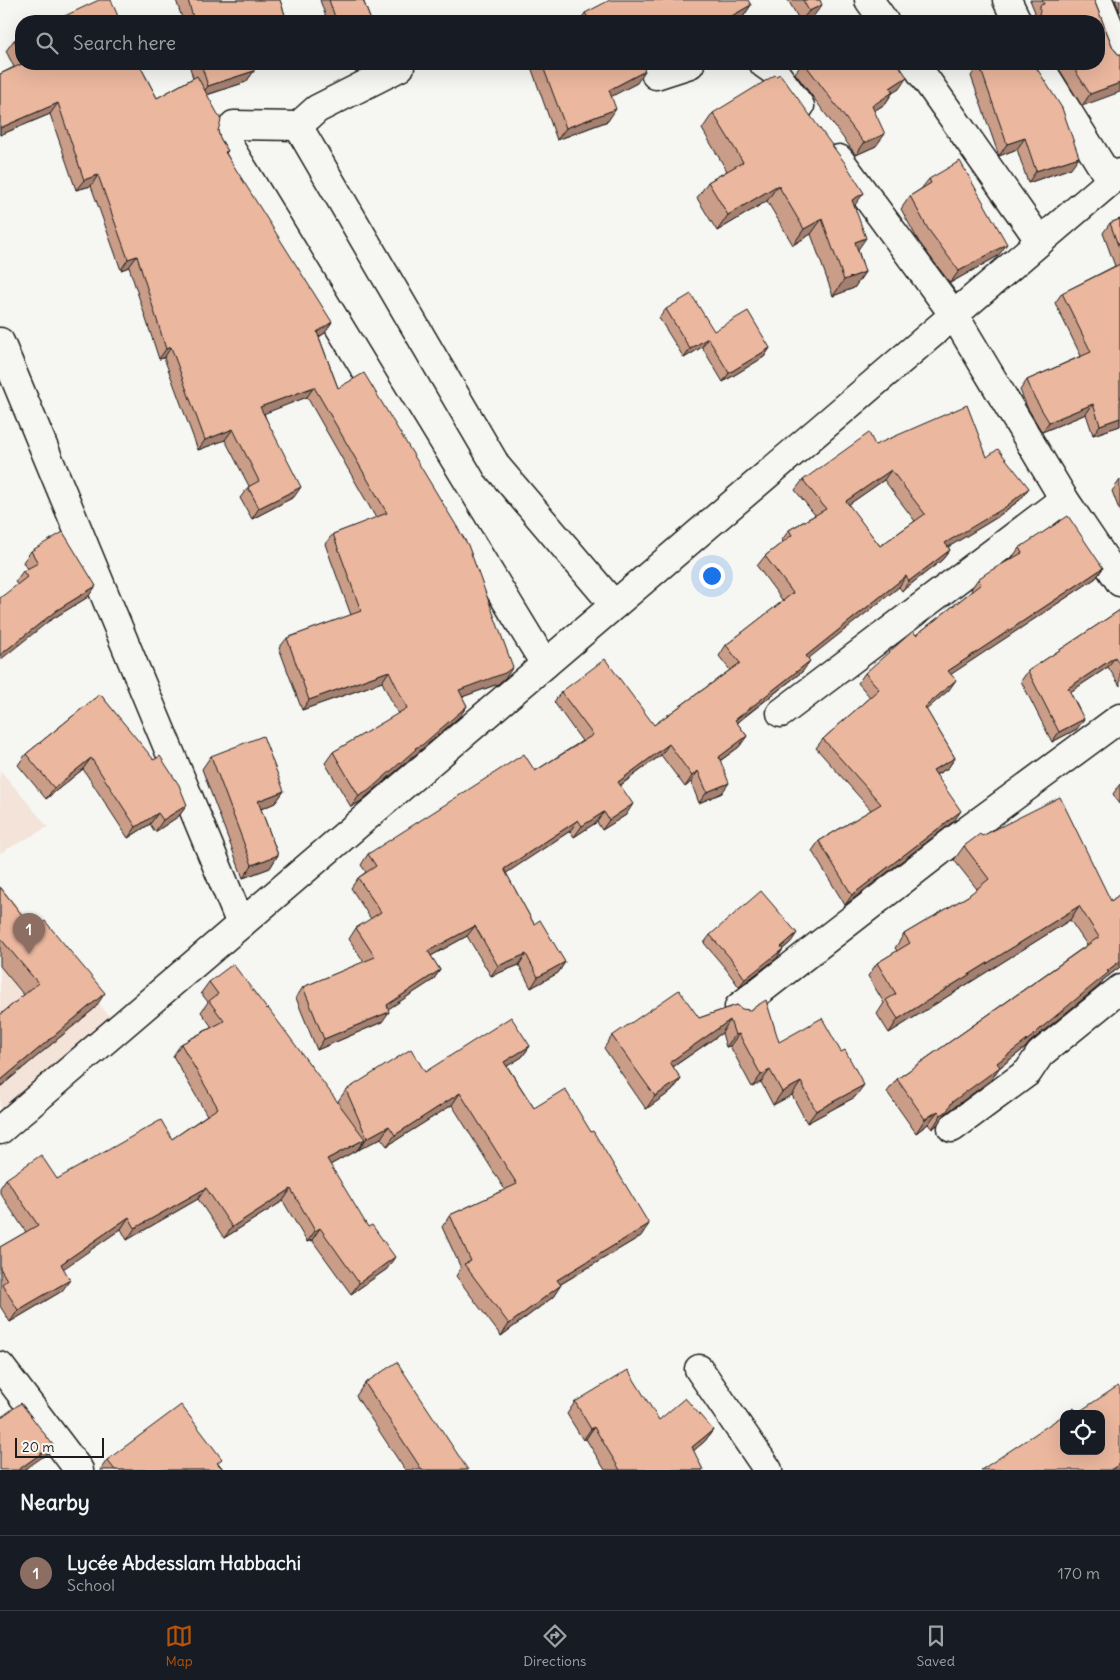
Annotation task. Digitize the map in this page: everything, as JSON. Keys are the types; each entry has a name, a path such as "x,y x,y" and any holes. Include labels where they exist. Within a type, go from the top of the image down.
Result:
{"street":[{"path":"869,0 880,15"},
{"path":"1007,0 1014,15"},
{"path":"1098,0 1104,15"},
{"path":"1105,17 1120,53"},
{"path":"392,70 317,109 298,126 234,124 226,141 545,664"},
{"path":"656,76 673,70"},
{"path":"773,70 954,314 1064,499 1120,582"},
{"path":"918,70 1040,241"},
{"path":"0,1130 1115,177 1042,70"},
{"path":"298,126 496,467 614,605"},
{"path":"0,342 241,924"},
{"path":"781,712 1064,499"},
{"path":"739,1007 953,841 1120,718"},
{"path":"952,1128 1028,1072 1040,1054 1120,989"},
{"path":"0,1366 79,1470"},
{"path":"699,1369 768,1470"}],"shaded area":[{"path":"0,770 48,827 0,853"},
{"path":"0,885 115,1023 0,1118"}],"building":[{"path":"99,0 111,0 117,15 67,15"},
{"path":"188,0 280,0 285,15 192,15"},
{"path":"329,0 363,0 369,15 334,15"},
{"path":"610,0 748,0 751,5 734,15 586,15 585,13"},
{"path":"803,0 820,0 822,5 809,11"},
{"path":"1042,0 1094,0 1100,15 1039,15 1040,5 1044,4"},
{"path":"1105,28 1113,48 1120,55 1120,83 1090,94 1075,70 1105,70"},
{"path":"15,67 15,70 142,70 157,98 197,76 221,120 218,131 228,151 225,152 332,322 317,332 338,388 364,373 468,545 513,667 505,673 459,690 467,706 422,745 415,748 368,791 359,796 333,752 407,708 389,671 309,700 287,638 361,611 333,534 387,513 314,387 260,407 301,487 259,508 248,487 259,481 233,429 205,440 171,347 166,349 137,256 128,259 98,175 84,180 58,103 0,128 0,74"},
{"path":"203,70 254,70 254,71 208,86"},
{"path":"544,70 645,70 609,90 616,109 566,128"},
{"path":"809,70 902,70 907,77 890,88 893,92 872,106 885,134 864,143"},
{"path":"981,70 1038,70 1062,108 1079,157 1036,171 1025,138 1007,144"},
{"path":"780,74 845,163 864,193 852,200 866,238 855,242 865,272 844,280 822,219 804,229 778,185 728,215 708,182 743,162 713,113 775,75"},
{"path":"960,161 1007,244 959,271 928,229 910,196 931,183 929,179"},
{"path":"1120,219 1120,251 1110,223"},
{"path":"1120,264 1120,418 1100,425 1093,404 1049,422 1034,397 1027,380 1091,352 1062,293"},
{"path":"691,294 714,331 748,311 770,348 729,373 708,338 690,349 666,309"},
{"path":"967,405 987,457 998,449 1029,488 1004,508 945,543 950,550 909,581 906,576 806,656 810,661 735,720 747,736 719,757 729,783 707,792 698,771 692,776 669,744 618,782 633,804 609,820 604,812 582,826 578,820 504,869 534,924 540,920 565,962 538,977 526,954 498,966 475,926 428,951 440,970 387,1005 389,1012 324,1039 303,987 375,957 356,928 381,912 358,878 376,866 368,854 524,754 535,771 593,735 561,692 605,659 654,725 740,663 726,645 793,593 765,556 792,535 789,530 826,509 803,480 869,433 875,445","holes":["891,470 925,514 880,546 846,501"]},
{"path":"1068,516 1103,568 948,671 956,680 925,707 955,758 933,770 961,811 852,895 819,841 881,804 823,739 879,689 865,673 913,631 916,635 981,584 978,579 1022,553 1019,548"},
{"path":"63,532 96,586 57,610 0,655 0,598 27,577 23,571 38,563 31,551"},
{"path":"1120,610 1120,665 1115,657 1068,688 1084,719 1059,732 1028,671"},
{"path":"100,694 154,760 160,756 179,785 187,805 163,820 158,813 136,827 91,758 54,788 26,754"},
{"path":"263,736 284,791 258,801 278,855 252,865 211,756"},
{"path":"1060,797 1111,901 1120,894 1120,961 1034,1035 997,1063 1000,1067 952,1102 947,1111 941,1115 938,1111 925,1119 897,1079 1099,937 1079,906 898,1019 886,1000 896,994 877,963 910,943 904,934 968,896 989,879 964,846 980,834 982,836"},
{"path":"0,887 34,930 45,921 105,993 0,1081 0,1015 38,983 0,938"},
{"path":"761,891 797,933 781,947 783,949 745,979 732,960 710,935"},
{"path":"233,964 365,1139 327,1159 368,1227 372,1225 395,1257 359,1283 320,1228 315,1231 291,1189 232,1227 206,1188 135,1228 129,1217 61,1264 70,1280 18,1310 2,1284 7,1280 0,1268 0,1247 38,1225 6,1179 41,1155 57,1179 161,1120 172,1139 218,1108 181,1044 224,1021 209,1001 218,994 209,982"},
{"path":"679,990 699,1018 737,1005 742,1009 750,1010 766,1000 779,1042 822,1018 841,1052 845,1050 864,1085 816,1111 801,1082 782,1092 770,1070 761,1075 739,1034 735,1035 730,1020 670,1062 681,1079 655,1096 612,1036"},
{"path":"511,1017 530,1046 504,1062 534,1108 565,1089 591,1132 593,1131 649,1224 557,1280 561,1285 509,1324 464,1264 471,1261 450,1215 517,1184 460,1093 395,1135 389,1126 367,1138 346,1090 411,1049 425,1072"},
{"path":"397,1362 468,1470 422,1470 365,1383"},
{"path":"628,1370 659,1420 685,1398 713,1430 692,1447 703,1470 620,1470 594,1427 591,1429 575,1402"},
{"path":"1118,1386 1120,1389 1120,1464 1110,1470 981,1470 1060,1418 1060,1455 1105,1455 1105,1410 1082,1410"},
{"path":"21,1403 53,1445 18,1470 0,1470 0,1418"},
{"path":"181,1405 222,1459 217,1463 224,1470 115,1470 107,1460"}],"place":[{"name":"Lycée Abdesslam Habbachi","path":"29,954"}]}
